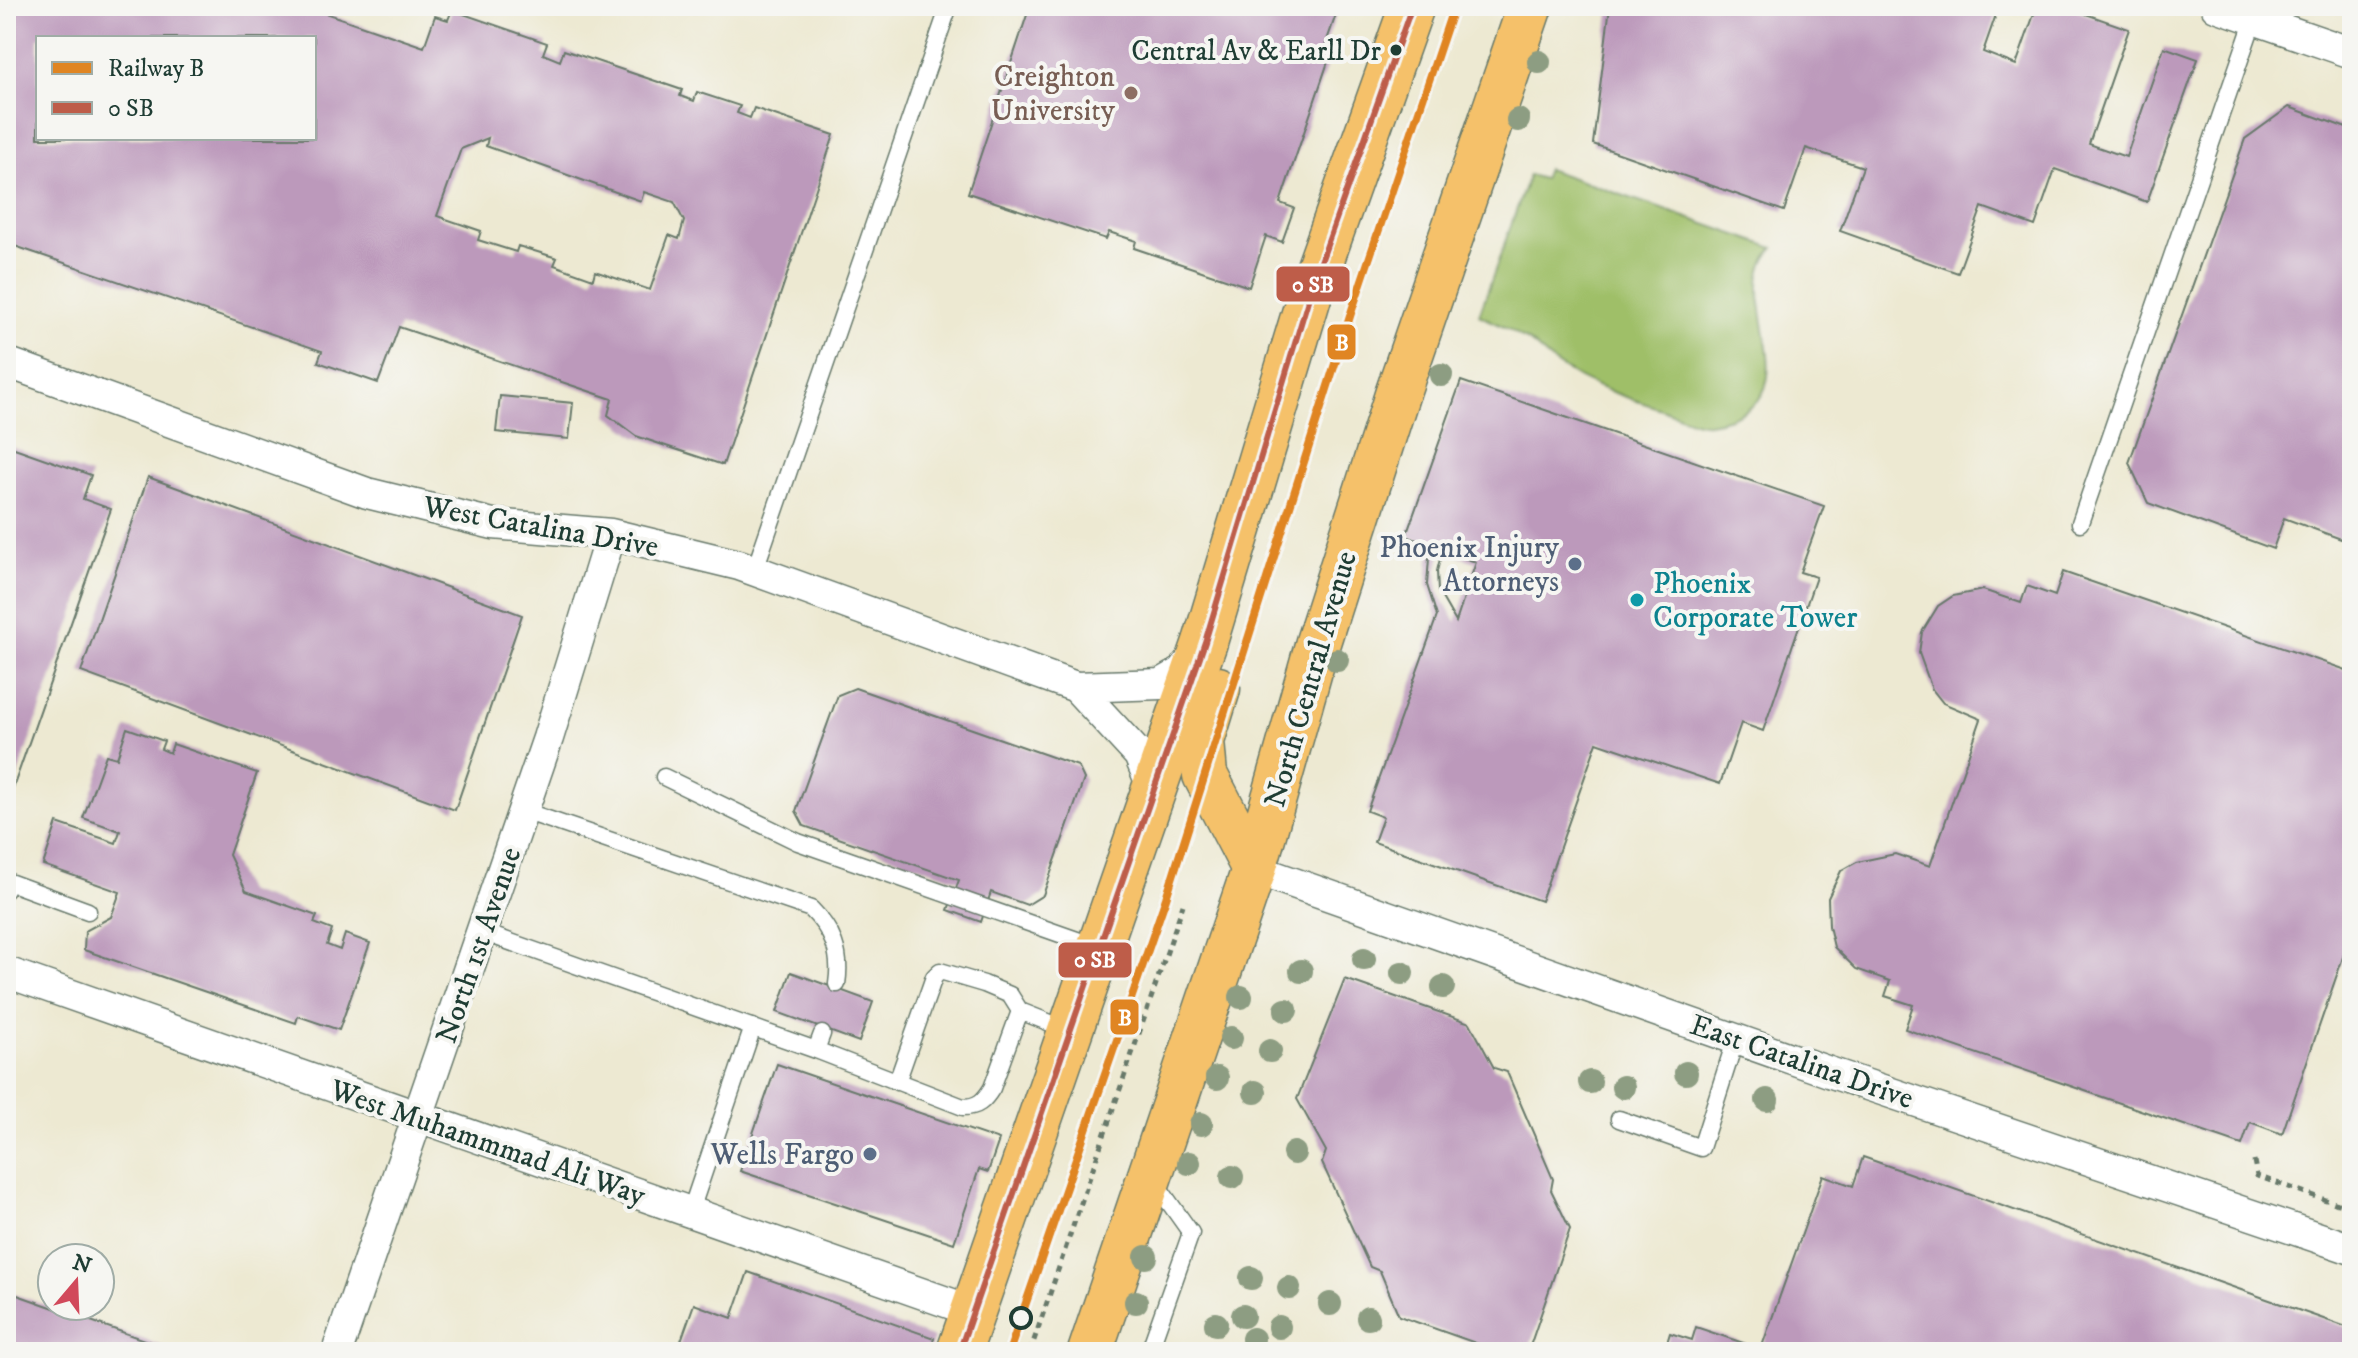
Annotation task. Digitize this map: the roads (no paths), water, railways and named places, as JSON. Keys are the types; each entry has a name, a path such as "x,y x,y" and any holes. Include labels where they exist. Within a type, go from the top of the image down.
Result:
{"main road":[{"path":"959,1352 1205,642 1329,234 1412,6"},
{"name":"North Central Avenue","path":"1090,1352 1254,869 1318,642 1397,395 1530,6"},
{"path":"1244,513 1254,577 1202,741 1205,775 1254,869"}],"street":[{"path":"2216,6 2352,53"},
{"name":"West Catalina Drive","path":"6,362 367,493 493,524 611,534 739,565 1076,687 1161,684 1182,672 1205,642"},
{"name":"North 1st Avenue","path":"337,1352 524,811 611,534"},
{"name":"West Catalina Drive","path":"1076,687 1139,755 1154,791"},
{"name":"East Catalina Drive","path":"1254,869 2352,1249"},
{"name":"West Muhammmad Ali Way","path":"6,972 972,1311"}],"lane":[{"path":"754,572 949,6"},
{"path":"2080,523 2254,19"},
{"path":"664,777 798,842 1018,922 1057,930 1098,948"},
{"path":"524,811 811,909 830,928 836,947 837,984"},
{"path":"6,890 9,882 88,911"},
{"path":"482,932 753,1027 963,1107 973,1107 985,1100 1020,1011"},
{"path":"897,1082 934,977 940,971 949,971 1010,995 1020,1011 1069,1030"},
{"path":"690,1213 753,1027"},
{"path":"816,1050 822,1034"},
{"path":"1619,1119 1701,1148 1736,1038"},
{"path":"1149,1352 1191,1233 1150,1175"}],"rail line":[{"name":"B","path":"1009,1352 1166,898 1352,310 1454,6"}],"place":[{"name":"Central Av & Earll Dr","path":"1396,50"},
{"name":"Creighton University","path":"1131,93"},
{"name":"Phoenix Injury Attorneys","path":"1575,564"},
{"name":"Phoenix Corporate Tower","path":"1637,600"},
{"name":"Wells Fargo","path":"870,1154"}]}
